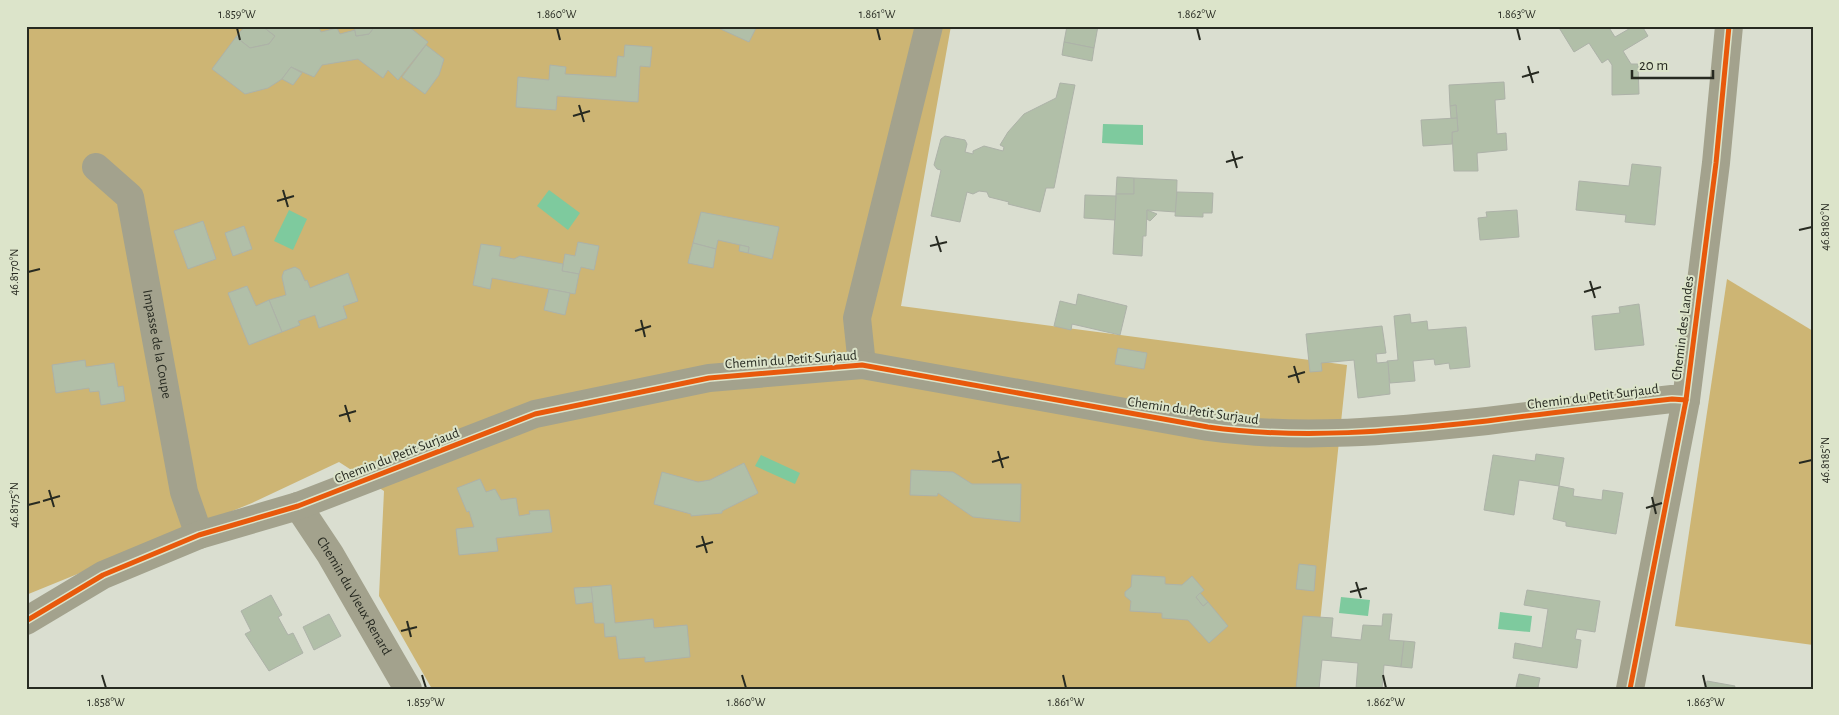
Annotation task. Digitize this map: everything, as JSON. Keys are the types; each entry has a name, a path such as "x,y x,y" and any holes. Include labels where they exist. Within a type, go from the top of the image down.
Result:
{"street":[{"path":"862,365 857,318 929,26"},
{"name":"Chemin des Landes","path":"1630,689 1686,400 1716,163 1729,26"},
{"name":"Impasse de la Coupe","path":"96,167 130,197 184,492 199,535"},
{"name":"Chemin du Petit Surjaud","path":"26,621 103,575 199,535 298,506 535,414 709,378 862,365 1208,427 1317,435 1397,431 1672,399 1686,400"},
{"name":"Chemin du Vieux Renard","path":"298,506 330,554 408,689"}],"shaded area":[{"path":"26,26 951,26 901,306 1347,365 1319,632 1302,689 432,689 379,596 384,491 339,462 252,503 26,595"},
{"path":"1103,124 1143,125 1143,145 1102,143"},
{"path":"549,190 580,213 568,230 537,206"},
{"path":"289,210 307,219 293,250 274,241"},
{"path":"1727,279 1813,331 1813,645 1675,626"},
{"path":"761,455 800,473 795,484 755,466"},
{"path":"1341,597 1370,600 1368,616 1339,613"},
{"path":"1500,612 1532,616 1530,632 1498,629"}],"building":[{"path":"245,26 262,26 275,36 269,44 250,48 236,37"},
{"path":"262,26 318,26 321,32 337,28 340,34 355,30 356,36 369,34 375,26 408,26 428,42 398,80 388,70 383,78 358,59 322,65 314,77 291,67 282,79 268,88 245,94 212,69 236,37 250,48 269,44 275,36"},
{"path":"354,26 375,26 369,34 356,36"},
{"path":"714,26 757,26 749,42"},
{"path":"1067,26 1098,26 1094,48 1064,42"},
{"path":"1558,26 1608,26 1615,37 1634,26 1642,26 1648,36 1623,51 1631,64 1638,64 1639,94 1612,95 1612,65 1608,59 1602,63 1589,43 1574,52"},
{"path":"1064,42 1094,48 1092,61 1062,55"},
{"path":"426,45 444,59 439,75 425,94 402,77"},
{"path":"625,45 652,47 650,67 640,66 638,102 557,96 556,110 516,107 518,77 549,80 550,65 566,67 565,74 616,77 618,56 624,57"},
{"path":"291,67 302,73 293,85 282,79"},
{"path":"1504,82 1505,99 1495,100 1497,134 1506,133 1507,150 1477,153 1478,171 1454,171 1452,132 1458,131 1456,105 1450,106 1449,85"},
{"path":"1060,83 1075,85 1054,188 1046,188 1040,212 1008,204 1009,202 989,197 987,192 979,191 973,194 967,192 960,222 931,216 941,170 937,169 934,165 941,139 945,136 965,140 967,144 965,152 973,154 973,151 984,146 1003,151 1004,147 1000,145 1008,132 1024,114 1056,98"},
{"path":"1456,105 1457,118 1451,119 1450,106"},
{"path":"1457,118 1458,131 1452,132 1452,144 1423,146 1421,120"},
{"path":"1632,164 1661,167 1655,225 1625,222 1626,215 1576,210 1579,181 1629,186"},
{"path":"1117,177 1134,178 1134,194 1116,194"},
{"path":"1134,178 1177,180 1176,212 1147,210 1146,236 1143,236 1142,256 1113,254 1116,194 1134,194"},
{"path":"1177,192 1213,193 1212,213 1203,213 1203,217 1175,216"},
{"path":"1085,195 1116,196 1115,220 1084,218"},
{"path":"1147,210 1157,214 1150,221 1147,219"},
{"path":"1517,210 1519,237 1480,240 1478,218 1487,217 1486,212"},
{"path":"701,212 779,227 772,259 748,253 749,247 718,240 716,249 693,243"},
{"path":"203,221 216,259 188,269 174,231"},
{"path":"244,226 252,249 233,256 225,233"},
{"path":"578,242 599,246 594,270 581,267 579,274 562,271 565,254 575,256"},
{"path":"693,243 716,249 713,268 688,263"},
{"path":"481,244 501,247 499,256 514,259 520,256 563,264 562,271 579,274 575,294 492,278 490,289 473,285"},
{"path":"740,245 749,247 748,253 739,251"},
{"path":"295,267 300,270 310,288 348,273 358,301 343,306 347,318 319,328 315,315 298,321 300,325 282,332 269,300 286,295 282,277 284,271"},
{"path":"247,286 256,306 269,300 282,332 249,345 228,293"},
{"path":"549,289 570,293 565,315 544,310"},
{"path":"1078,294 1127,306 1120,335 1072,324 1071,330 1054,326 1060,301 1076,305"},
{"path":"1639,304 1644,345 1595,350 1592,316 1620,313 1619,307"},
{"path":"1410,314 1411,323 1427,321 1428,330 1466,327 1470,367 1450,369 1449,363 1435,365 1434,359 1413,361 1415,381 1390,383 1387,361 1398,360 1394,316"},
{"path":"1382,326 1386,353 1376,354 1377,363 1388,362 1390,394 1358,398 1354,360 1321,363 1322,371 1310,372 1306,334"},
{"path":"1118,348 1147,353 1144,369 1115,364"},
{"path":"85,360 86,367 114,363 118,387 123,386 125,401 101,405 99,391 90,392 89,388 56,393 52,365"},
{"path":"1536,454 1564,458 1559,486 1519,480 1514,515 1484,510 1493,455 1535,461"},
{"path":"744,463 758,493 722,511 722,513 691,516 691,514 654,504 662,472 698,482 710,480"},
{"path":"911,470 953,472 972,484 1021,484 1020,522 973,517 938,493 937,496 910,495"},
{"path":"480,479 486,492 495,489 501,500 516,498 519,516 530,514 529,511 549,510 552,532 496,538 498,551 459,555 456,529 474,527 469,511 467,512 457,488"},
{"path":"1559,486 1574,489 1573,496 1602,500 1603,490 1623,493 1616,534 1566,526 1566,522 1553,519"},
{"path":"1299,564 1316,566 1314,591 1296,589"},
{"path":"1132,575 1165,577 1165,584 1182,585 1192,576 1204,590 1196,597 1203,606 1208,602 1228,626 1209,643 1188,620 1162,618 1162,613 1130,611 1131,601 1125,596 1125,592 1131,587"},
{"path":"611,585 615,623 653,619 654,628 687,625 690,657 645,662 645,657 619,659 616,636 605,637 604,623 595,623 591,587"},
{"path":"591,587 593,602 576,604 574,588"},
{"path":"1527,590 1600,601 1595,632 1577,629 1575,639 1581,640 1577,668 1513,658 1515,643 1542,648 1548,609 1524,605"},
{"path":"1200,593 1208,602 1203,606 1196,597"},
{"path":"271,595 282,615 278,617 288,635 293,633 303,653 269,671 245,634 251,631 241,611"},
{"path":"329,614 341,636 314,650 303,627"},
{"path":"1383,614 1392,614 1389,640 1404,641 1401,667 1384,665 1382,689 1356,689 1358,663 1322,660 1319,689 1296,689 1303,616 1333,618 1331,637 1361,640 1363,625 1382,626"},
{"path":"1404,641 1415,642 1412,668 1401,667"},
{"path":"1519,674 1540,678 1538,687 1542,689 1516,687"},
{"path":"1707,681 1735,686 1734,689 1705,689"}],"cycle path":[{"path":"1630,689 1686,400 1716,163 1729,26"},
{"path":"26,621 103,575 199,535 298,506 535,414 709,378 862,365 1208,427 1278,433 1383,431 1487,421 1672,399 1686,400"}]}
